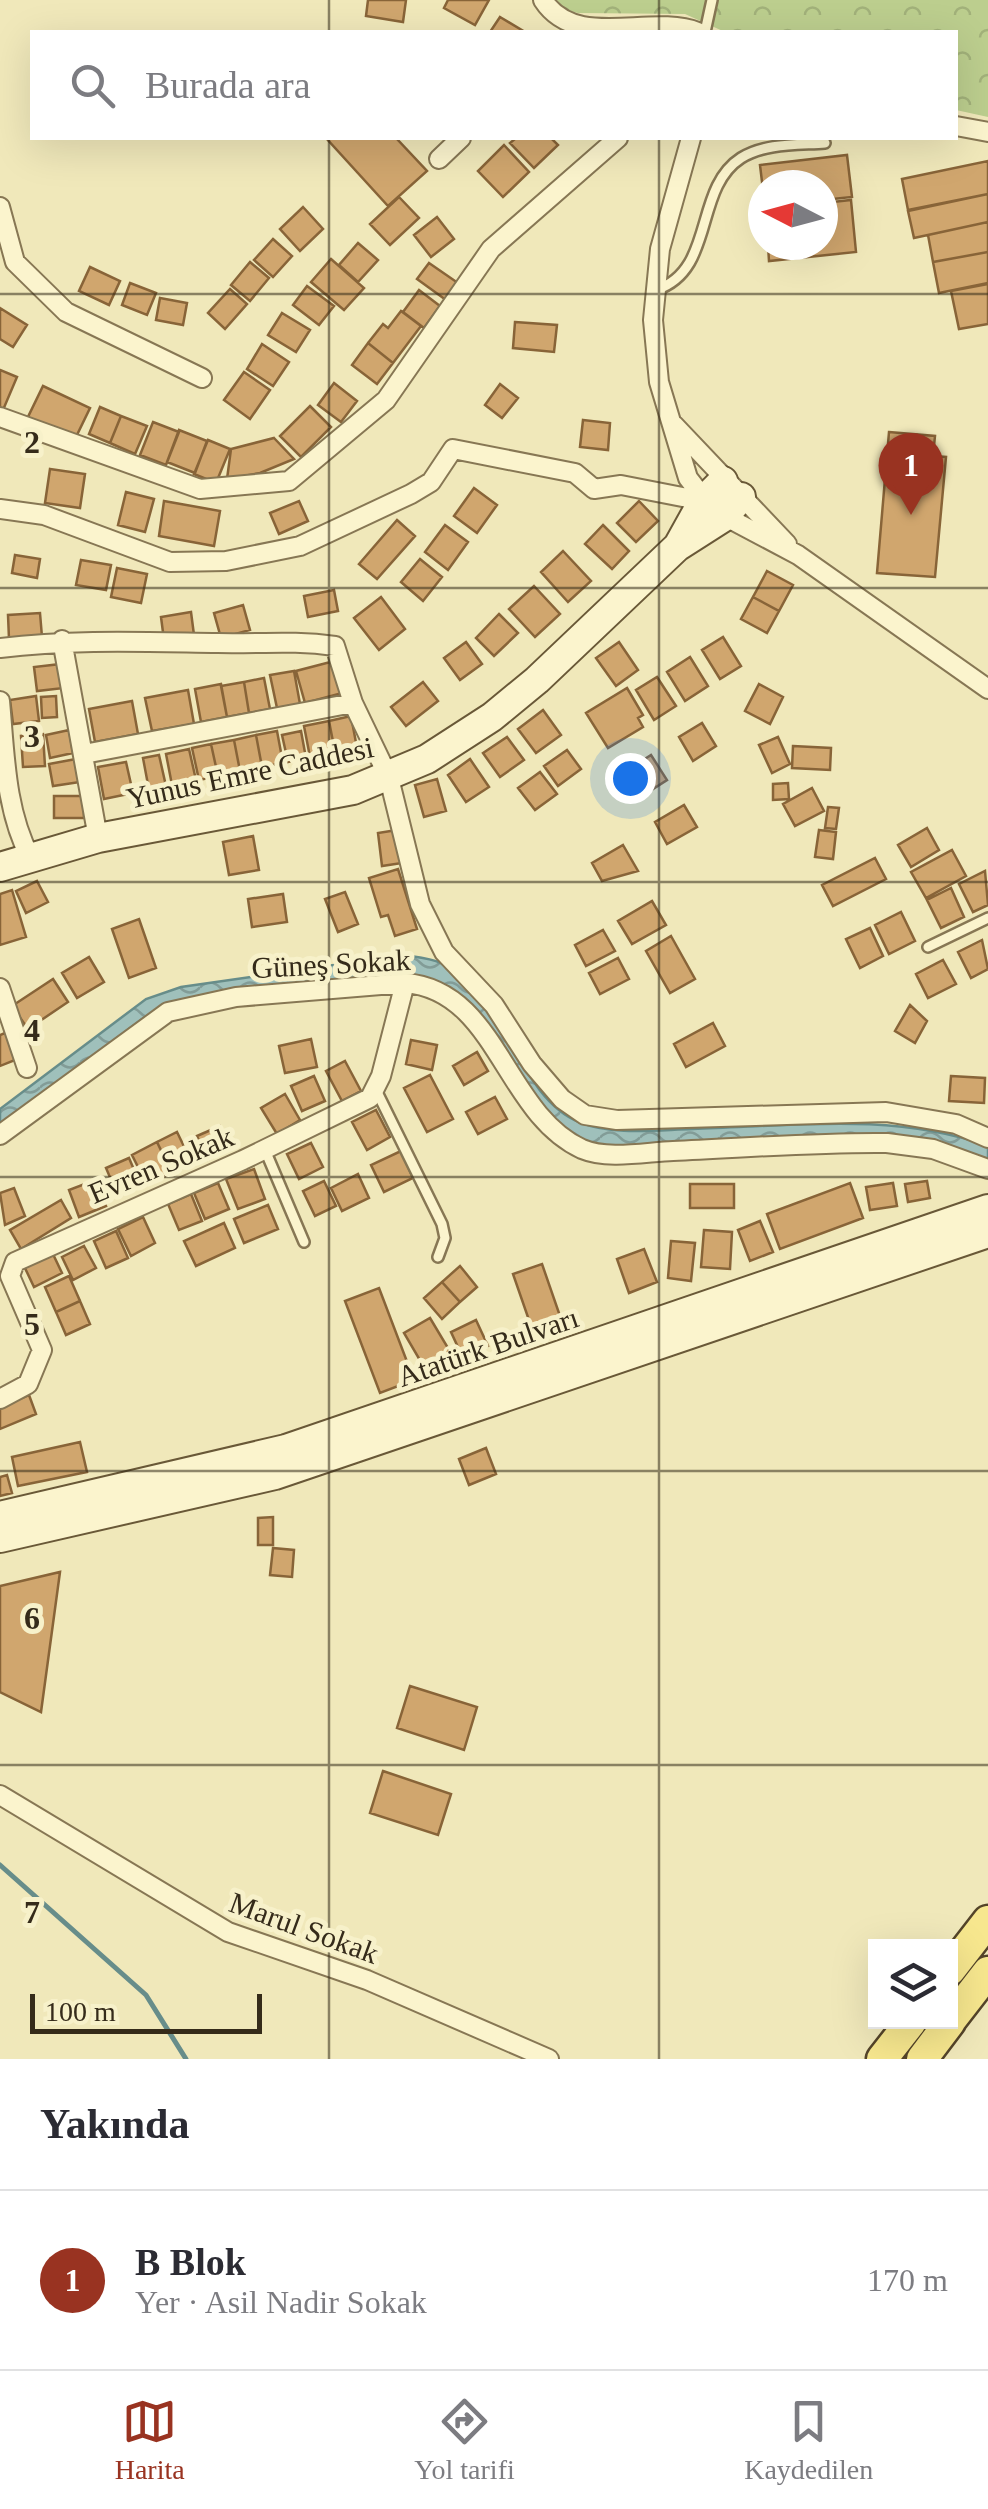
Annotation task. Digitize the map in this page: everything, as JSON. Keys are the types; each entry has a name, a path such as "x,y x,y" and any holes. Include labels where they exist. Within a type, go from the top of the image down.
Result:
{"main road":[{"name":"Yunus Emre Caddesi","path":"0,867 98,838 296,802 389,778 492,717 677,548 723,499"},
{"name":"Atatürk Bulvarı","path":"0,1516 286,1450 988,1209"},
{"name":"Atatürk Bulvarı","path":"0,1538 275,1475 988,1233"},
{"path":"958,1959 988,1920"},
{"path":"958,2011 988,1972"},
{"path":"882,2059 906,2029"},
{"path":"922,2059 944,2029"}],"street":[{"path":"543,0 560,26 689,30"},
{"path":"958,126 988,132"},
{"path":"438,159 459,140"},
{"path":"0,417 200,489 289,481 386,400 491,249 616,140"},
{"path":"690,140 660,250 656,290 654,354 680,460 723,499 798,555 988,689"},
{"path":"0,207 15,262 66,312 202,378"},
{"path":"668,419 723,499 798,555"},
{"path":"0,509 44,516 170,562 193,564 300,546 431,482 453,449 575,473 594,489 621,484 723,499"},
{"path":"0,648 62,640 252,644 286,638 335,646 353,703 389,778 420,904 444,952 494,1005 532,1064 562,1099 586,1116 675,1121 886,1112 956,1124 988,1138"},
{"path":"62,640 98,838"},
{"path":"0,701 7,782 18,834 30,857"},
{"path":"84,754 353,703"},
{"path":"376,1090 404,983"},
{"name":"Güneş Sokak","path":"0,1135 168,1012 236,997 404,983 432,988 454,1000 474,1021 536,1114 588,1151 887,1143 933,1149 988,1169"},
{"path":"0,988 27,1068"},
{"name":"Evren Sokak","path":"0,1399 28,1384 42,1350 10,1276 15,1262 266,1150 358,1106 376,1090"},
{"name":"Marul Sokak","path":"0,1795 228,1932 367,1980 549,2059"}],"lane":[{"path":"702,30 712,0"},
{"path":"656,290 672,284 690,266 720,186 740,158 770,148 825,143"},
{"path":"928,947 988,918"},
{"path":"376,1090 442,1224 443,1250 438,1258"},
{"path":"266,1150 304,1242"}],"green space":[{"path":"554,0 988,0 988,117 958,110 958,30 721,30 685,14 578,13 562,9"}],"water":[{"path":"403,955 437,961 462,977 496,1019 540,1091 579,1122 635,1131 879,1125 952,1135 988,1146 988,1163 935,1145 621,1148 585,1143 555,1125 487,1029 416,977 394,975 173,1002 142,1019 0,1126 0,1109 146,999 181,987"}],"building":[{"path":"368,0 406,0 403,22 366,16"},
{"path":"448,0 489,0 475,25 444,8"},
{"path":"500,17 522,30 491,30"},
{"path":"328,140 398,140 427,171 388,206"},
{"path":"553,140 558,145 534,168 510,143"},
{"path":"504,145 529,172 503,197 478,171"},
{"path":"847,155 852,197 838,198 838,170 761,170 760,165"},
{"path":"988,161 988,194 908,210 902,179"},
{"path":"988,194 988,222 914,238 908,211"},
{"path":"399,197 419,218 390,245 370,224"},
{"path":"851,200 856,252 838,254 838,201"},
{"path":"303,207 323,229 300,251 280,229"},
{"path":"437,217 454,239 431,257 414,235"},
{"path":"988,222 988,252 933,262 928,235"},
{"path":"273,239 292,256 273,277 254,260"},
{"path":"358,243 378,260 358,282 339,265"},
{"path":"988,252 988,283 939,293 933,262"},
{"path":"331,259 364,288 344,310 311,282"},
{"path":"250,262 269,278 250,301 231,285"},
{"path":"429,263 458,283 446,300 417,279"},
{"path":"90,267 120,281 109,305 79,291"},
{"path":"130,283 156,293 147,315 122,305"},
{"path":"988,284 988,324 959,329 951,291"},
{"path":"307,286 334,306 319,325 293,305"},
{"path":"230,289 247,304 225,329 208,313"},
{"path":"419,290 440,306 424,328 403,312"},
{"path":"160,298 187,303 183,325 156,320"},
{"path":"0,308 27,325 13,347 0,339"},
{"path":"401,311 421,326 393,363 368,343 383,324 388,328"},
{"path":"282,313 310,330 296,352 268,335"},
{"path":"515,322 557,325 554,352 513,348"},
{"path":"368,343 393,363 377,384 352,365"},
{"path":"262,344 289,362 273,386 247,369"},
{"path":"0,370 17,377 3,410 0,409"},
{"path":"244,372 270,390 250,419 224,400"},
{"path":"334,383 357,401 341,422 318,405"},
{"path":"500,384 518,398 502,418 485,405"},
{"path":"43,386 90,408 74,441 27,419"},
{"path":"310,406 331,427 301,457 280,436"},
{"path":"100,407 121,416 110,443 89,434"},
{"path":"121,416 147,426 135,454 110,443"},
{"path":"583,420 610,423 608,450 580,447"},
{"path":"153,422 179,432 166,465 140,455"},
{"path":"179,430 207,441 195,473 167,462"},
{"path":"889,432 935,436 933,456 946,457 935,577 877,573"},
{"path":"274,438 294,459 260,473 227,479 231,449"},
{"path":"208,440 230,449 216,483 194,474"},
{"path":"50,469 85,474 80,508 45,503"},
{"path":"474,488 497,505 477,533 454,516"},
{"path":"126,492 154,499 145,532 118,525"},
{"path":"164,501 220,511 214,546 159,536"},
{"path":"299,501 308,521 279,534 270,513"},
{"path":"639,501 658,521 636,542 617,523"},
{"path":"397,520 415,536 377,579 359,564"},
{"path":"445,525 468,542 448,570 425,552"},
{"path":"603,525 629,551 612,569 585,544"},
{"path":"563,551 591,581 568,602 541,572"},
{"path":"15,555 40,559 37,578 12,573"},
{"path":"420,559 442,577 423,601 401,582"},
{"path":"81,560 111,565 106,590 76,585"},
{"path":"117,568 147,574 141,603 111,597"},
{"path":"767,571 793,585 779,611 753,597"},
{"path":"534,586 560,614 535,637 509,609"},
{"path":"334,590 338,611 308,617 304,596"},
{"path":"381,597 405,629 379,650 354,618"},
{"path":"753,597 779,611 767,633 741,619"},
{"path":"243,605 250,630 221,638 214,613"},
{"path":"191,612 194,635 164,640 161,617"},
{"path":"40,613 42,637 9,639 8,615"},
{"path":"499,614 518,633 494,656 476,638"},
{"path":"723,637 741,666 720,679 702,650"},
{"path":"466,642 482,664 460,680 444,658"},
{"path":"619,642 638,670 616,686 596,658"},
{"path":"690,657 708,686 685,701 667,672"},
{"path":"338,660 346,692 305,703 296,671"},
{"path":"61,664 64,688 37,691 34,667"},
{"path":"294,671 300,704 277,708 270,675"},
{"path":"657,677 676,706 654,720 636,690"},
{"path":"264,678 270,709 249,713 244,682"},
{"path":"244,682 249,713 227,717 221,686"},
{"path":"423,682 438,701 406,726 391,707"},
{"path":"221,684 227,717 201,722 195,689"},
{"path":"759,684 783,697 770,724 745,711"},
{"path":"627,688 643,715 638,718 643,727 608,748 586,713"},
{"path":"188,690 194,724 152,731 145,698"},
{"path":"36,696 39,721 13,724 10,700"},
{"path":"56,696 57,717 42,718 41,697"},
{"path":"132,701 138,734 95,742 89,709"},
{"path":"543,710 561,735 536,753 518,729"},
{"path":"351,716 357,748 335,752 329,721"},
{"path":"329,721 335,752 310,757 304,726"},
{"path":"702,723 716,746 693,761 679,737"},
{"path":"69,730 73,753 50,758 46,735"},
{"path":"277,731 283,763 262,767 256,735"},
{"path":"301,731 306,758 288,762 282,735"},
{"path":"43,734 45,766 23,767 21,736"},
{"path":"256,735 262,767 240,771 234,740"},
{"path":"507,737 524,760 500,777 483,753"},
{"path":"778,737 790,764 772,773 759,745"},
{"path":"234,740 240,771 218,776 211,744"},
{"path":"211,744 218,776 199,780 192,748"},
{"path":"793,746 831,748 830,770 792,768"},
{"path":"189,749 196,780 172,785 166,754"},
{"path":"567,750 581,769 558,786 544,766"},
{"path":"159,755 166,786 149,790 143,758"},
{"path":"651,755 667,780 639,798 623,773"},
{"path":"76,759 80,782 53,786 49,764"},
{"path":"470,759 489,787 466,802 448,775"},
{"path":"126,762 133,793 104,799 98,767"},
{"path":"540,772 557,794 535,810 518,788"},
{"path":"437,779 446,811 424,817 415,785"},
{"path":"788,783 789,799 773,800 773,784"},
{"path":"812,788 824,811 795,826 783,804"},
{"path":"54,796 84,796 84,818 54,818"},
{"path":"684,805 697,827 667,844 655,822"},
{"path":"828,807 839,808 836,829 825,828"},
{"path":"927,828 939,850 911,867 898,845"},
{"path":"397,830 402,863 382,866 378,833"},
{"path":"819,830 836,832 833,859 815,857"},
{"path":"253,836 259,870 229,875 223,842"},
{"path":"623,845 638,871 602,881 592,863"},
{"path":"952,850 966,876 926,898 911,872"},
{"path":"875,858 886,879 833,906 822,885"},
{"path":"398,869 417,929 395,936 388,915 381,917 369,878"},
{"path":"985,871 988,905 973,912 959,884"},
{"path":"37,881 48,902 26,913 16,891"},
{"path":"951,888 964,917 941,928 927,900"},
{"path":"12,890 26,937 0,945 0,894"},
{"path":"345,892 358,924 338,932 325,899"},
{"path":"283,894 287,922 252,927 248,899"},
{"path":"652,901 666,925 632,944 618,921"},
{"path":"901,912 915,941 889,954 875,925"},
{"path":"139,919 156,968 129,978 112,929"},
{"path":"870,928 883,956 860,968 846,939"},
{"path":"603,930 615,951 586,966 575,945"},
{"path":"671,936 695,979 670,993 646,951"},
{"path":"982,940 988,969 971,978 958,952"},
{"path":"89,957 104,982 77,998 62,973"},
{"path":"618,958 629,979 600,994 589,973"},
{"path":"943,960 956,984 928,998 916,974"},
{"path":"53,979 68,1002 28,1029 12,1006"},
{"path":"910,1005 927,1021 915,1043 895,1031"},
{"path":"713,1023 725,1046 686,1067 674,1044"},
{"path":"10,1031 20,1058 0,1066 0,1035"},
{"path":"311,1039 317,1067 285,1073 279,1046"},
{"path":"411,1040 437,1045 432,1070 406,1064"},
{"path":"477,1052 488,1071 464,1085 453,1066"},
{"path":"345,1061 361,1091 342,1101 326,1071"},
{"path":"430,1075 453,1119 427,1132 404,1088"},
{"path":"314,1076 325,1101 302,1111 291,1086"},
{"path":"951,1076 985,1078 984,1103 949,1101"},
{"path":"285,1094 300,1120 277,1134 261,1108"},
{"path":"495,1097 507,1119 478,1134 466,1112"},
{"path":"376,1110 390,1137 367,1150 352,1122"},
{"path":"220,1126 230,1149 207,1160 197,1136"},
{"path":"177,1132 192,1163 172,1173 157,1142"},
{"path":"157,1142 172,1173 147,1185 132,1155"},
{"path":"311,1143 323,1167 299,1179 287,1154"},
{"path":"401,1151 413,1178 384,1192 371,1165"},
{"path":"129,1158 141,1186 118,1196 106,1168"},
{"path":"254,1169 265,1199 238,1209 226,1179"},
{"path":"358,1174 369,1198 342,1211 331,1188"},
{"path":"95,1180 106,1206 79,1217 69,1190"},
{"path":"324,1181 336,1206 315,1216 303,1191"},
{"path":"927,1181 930,1198 908,1202 905,1184"},
{"path":"218,1183 229,1209 205,1219 194,1193"},
{"path":"850,1183 863,1218 780,1249 767,1214"},
{"path":"893,1183 897,1206 870,1210 866,1187"},
{"path":"690,1184 734,1184 734,1208 690,1208"},
{"path":"14,1188 25,1216 5,1225 0,1193"},
{"path":"191,1194 202,1221 179,1230 168,1204"},
{"path":"61,1200 71,1218 21,1249 10,1230"},
{"path":"268,1205 278,1229 244,1243 234,1219"},
{"path":"143,1217 155,1243 131,1256 118,1229"},
{"path":"760,1221 773,1252 750,1261 738,1230"},
{"path":"224,1223 235,1248 196,1266 184,1241"},
{"path":"704,1230 732,1232 730,1269 701,1267"},
{"path":"116,1231 128,1258 106,1268 94,1241"},
{"path":"671,1241 695,1243 691,1281 668,1278"},
{"path":"84,1246 96,1268 73,1280 62,1257"},
{"path":"644,1249 657,1282 629,1293 617,1259"},
{"path":"52,1252 62,1273 34,1287 24,1266"},
{"path":"542,1264 560,1316 531,1326 513,1274"},
{"path":"460,1266 477,1287 460,1302 442,1282"},
{"path":"69,1276 80,1301 56,1312 45,1287"},
{"path":"442,1282 460,1302 442,1319 424,1298"},
{"path":"379,1288 414,1380 380,1393 345,1301"},
{"path":"80,1301 90,1324 66,1335 56,1312"},
{"path":"430,1318 454,1358 428,1374 404,1333"},
{"path":"476,1320 488,1346 463,1358 451,1332"},
{"path":"29,1395 36,1414 0,1429 0,1407"},
{"path":"80,1442 87,1472 18,1486 12,1457"},
{"path":"486,1448 496,1474 469,1485 459,1459"},
{"path":"7,1475 12,1493 0,1496 0,1477"},
{"path":"273,1517 273,1545 258,1545 258,1518"},
{"path":"273,1548 294,1550 292,1577 270,1575"},
{"path":"60,1572 41,1712 0,1692 0,1586"},
{"path":"410,1686 477,1707 464,1750 397,1728"},
{"path":"383,1771 451,1794 438,1835 370,1813"}],"waterway":[{"path":"0,1865 146,1995 186,2059"}],"place":[{"name":"B Blok","path":"911,515"}]}
